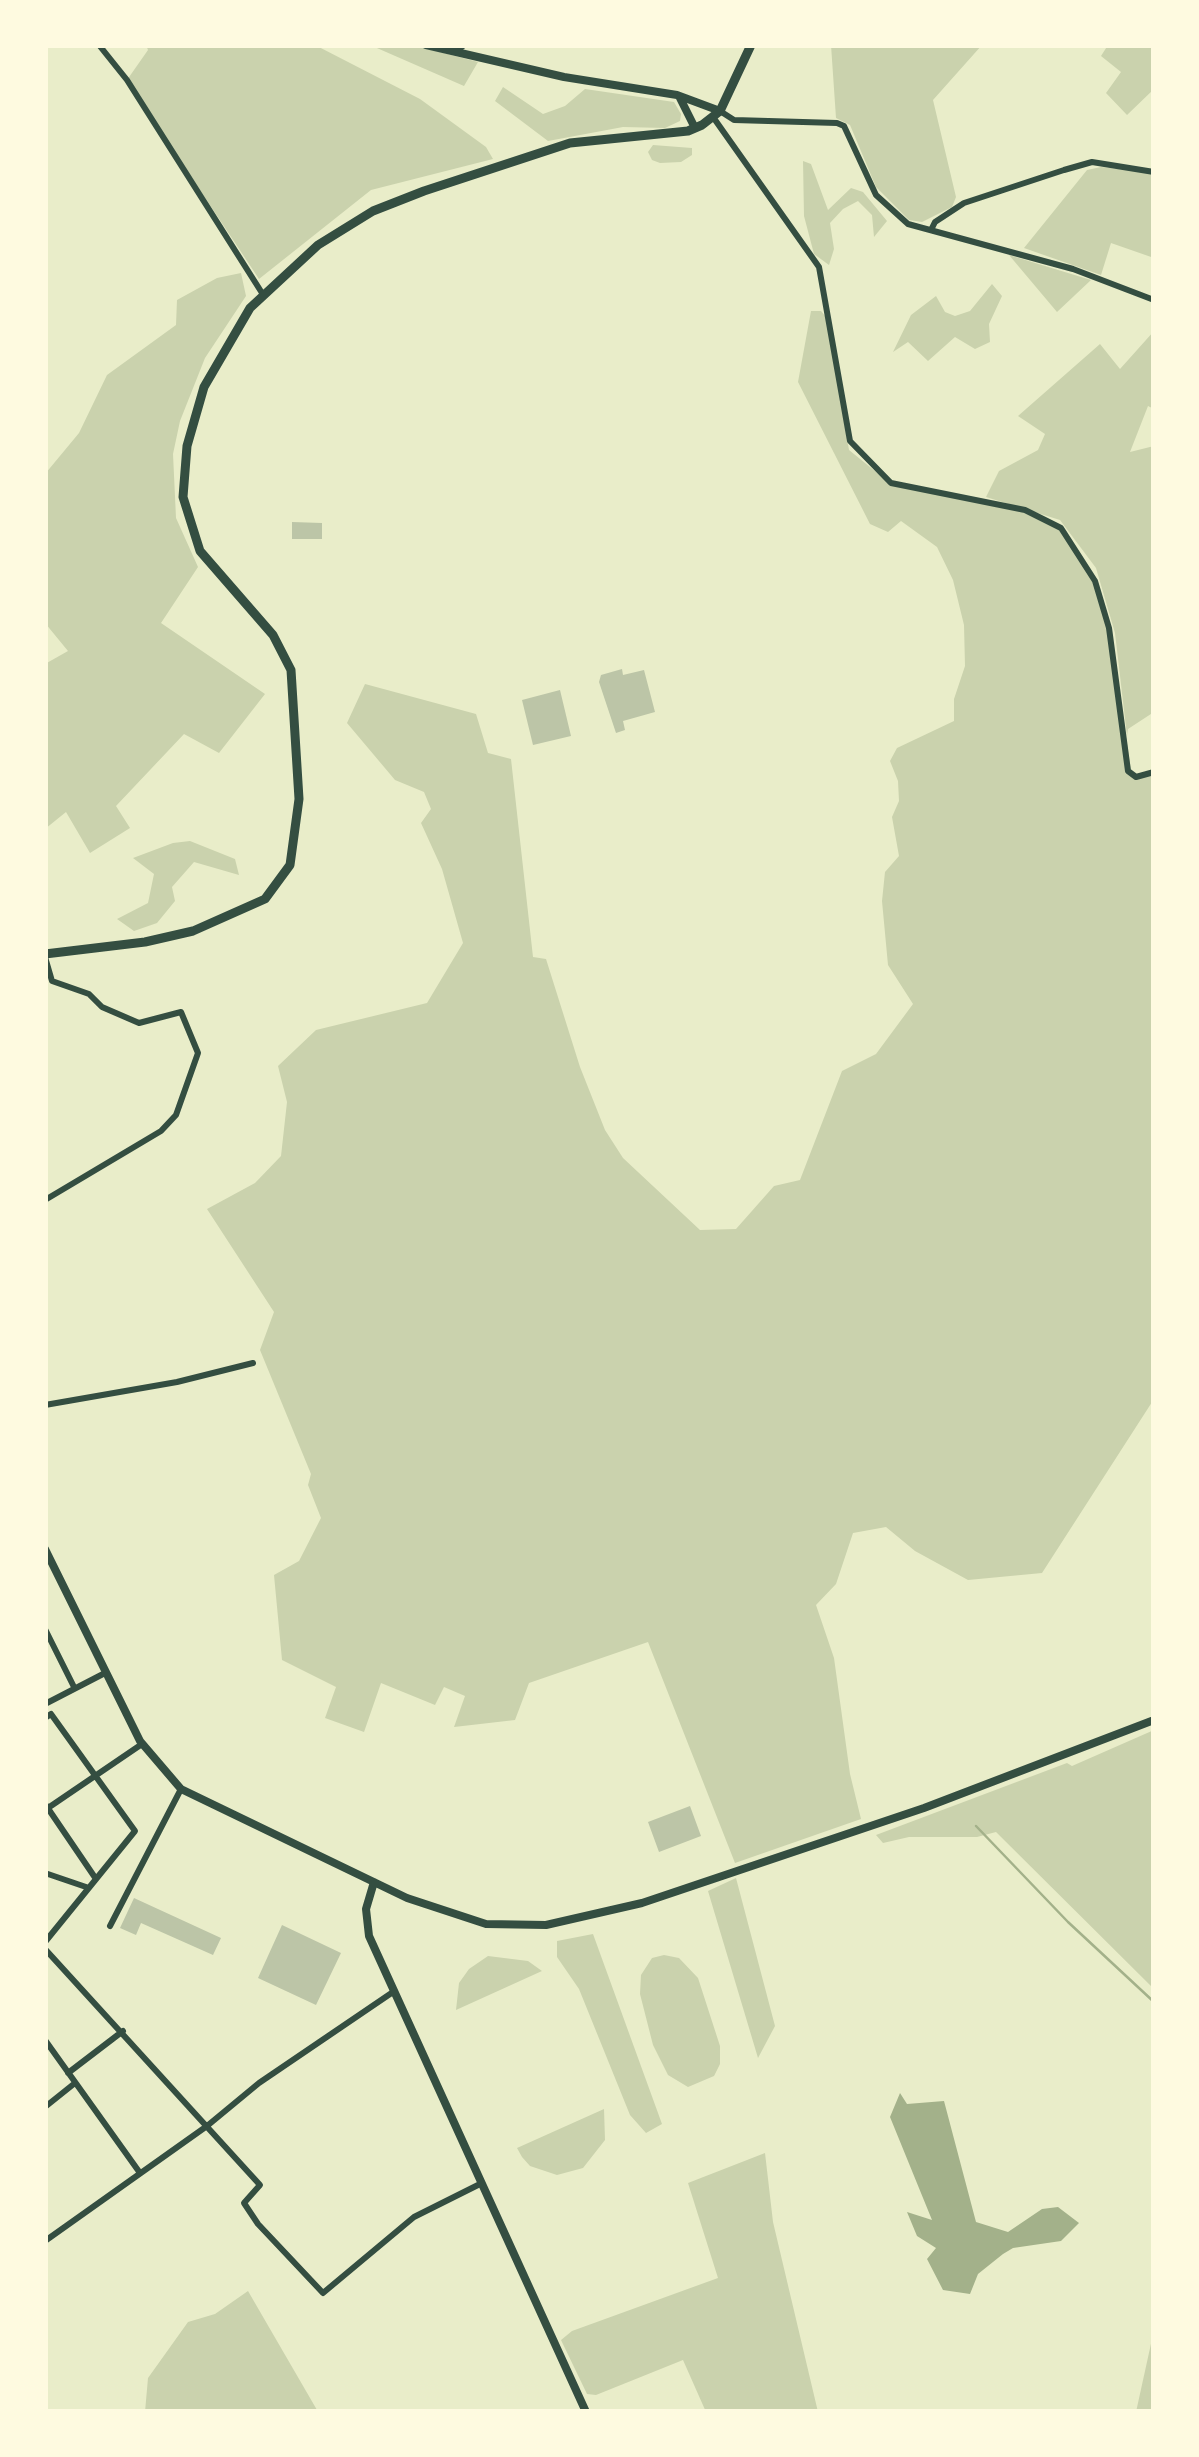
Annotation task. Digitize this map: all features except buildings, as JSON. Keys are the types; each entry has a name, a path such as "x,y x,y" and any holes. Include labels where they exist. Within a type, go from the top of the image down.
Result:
{"main road":[{"path":"45,956 193,931 265,899 290,865 299,798 291,670 272,636 200,551 183,497 187,446 204,386 231,334 262,293 300,257 373,211 570,144 695,128 716,114 751,45"}],"street":[{"path":"99,45 127,80 262,293"},
{"path":"426,45 564,77 676,96 734,120 844,126 876,195 908,224 1073,268 1120,291 1154,300"},
{"path":"456,52 464,45"},
{"path":"676,96 689,109 695,128"},
{"path":"716,114 819,267 850,441 891,483 1025,510 1061,528 1096,581 1129,774 1139,777 1154,772"},
{"path":"931,230 935,222 988,192 1078,166 1108,163 1154,172"},
{"path":"45,956 52,981 89,994 102,1007 139,1023 181,1012 198,1053 176,1115 162,1131 45,1200"},
{"path":"45,1405 178,1382 252,1363"},
{"path":"45,1548 142,1744 181,1789 432,1909 486,1924 546,1925 583,1919 910,1813 1154,1720"},
{"path":"45,1629 74,1687"},
{"path":"45,1704 105,1673"},
{"path":"45,1718 51,1714 135,1831 45,1946 260,2185 244,2202 258,2224 323,2292 414,2217 482,2183"},
{"path":"96,1879 46,1807 142,1744"},
{"path":"110,1926 181,1789"},
{"path":"45,1873 89,1888"},
{"path":"374,1882 366,1922 393,1992 586,2412"},
{"path":"45,2241 207,2126 259,2083 393,1992"},
{"path":"68,2073 123,2031"},
{"path":"45,2040 140,2173"},
{"path":"45,2107 75,2083"}],"shaded area":[{"path":"146,45 315,45 420,99 486,147 493,159 371,190 259,279 127,80 148,50"},
{"path":"370,45 413,45 478,62 464,86"},
{"path":"831,45 982,45 933,100 956,197 952,207 922,222 909,220 876,187 850,125 836,118"},
{"path":"1108,45 1154,45 1154,89 1127,115 1106,93 1121,72 1101,56"},
{"path":"503,87 543,114 565,106 585,89 674,102 681,114 680,121 665,128 623,127 548,141 495,101"},
{"path":"653,145 692,148 692,155 681,162 660,163 652,160 648,152"},
{"path":"803,161 811,164 828,210 851,188 863,192 887,221 874,237 872,215 858,201 843,209 830,223 834,249 829,265 814,254 804,216"},
{"path":"1101,167 1154,173 1154,258 1111,243 1101,275 1024,248 1087,170"},
{"path":"1009,255 1091,280 1057,312"},
{"path":"241,273 246,296 205,358 180,421 173,454 176,518 198,567 161,623 265,694 219,753 184,734 116,806 130,828 90,853 66,812 45,829 45,664 68,651 45,623 45,474 79,433 107,375 176,325 177,300 217,278"},
{"path":"992,284 1002,296 989,324 990,342 975,349 955,337 928,361 908,342 893,352 911,315 936,296 945,312 955,316 970,311"},
{"path":"811,311 821,311 826,317 849,450 891,484 1025,511 1060,529 1093,576 1109,628 1132,776 1154,772 1154,1399 1042,1573 968,1580 915,1551 886,1527 853,1533 836,1584 816,1605 834,1658 850,1774 861,1819 735,1863 648,1642 529,1683 515,1720 454,1727 465,1696 444,1687 435,1705 381,1683 364,1732 325,1718 336,1687 282,1660 274,1575 299,1561 321,1518 308,1485 311,1474 260,1350 274,1312 207,1209 255,1183 281,1156 287,1102 278,1066 316,1030 427,1003 463,943 442,869 421,823 431,809 424,792 395,780 347,723 365,684 476,714 488,753 511,759 533,957 546,959 580,1067 605,1130 623,1158 700,1230 736,1229 774,1186 800,1180 842,1071 876,1054 913,1004 888,965 882,901 885,872 899,856 892,817 899,801 898,781 890,761 897,748 954,721 954,699 965,666 964,625 953,580 937,547 901,521 888,532 870,524 798,382"},
{"path":"1154,331 1154,409 1148,406 1130,452 1154,446 1154,712 1128,729 1127,736 1115,633 1096,568 1060,520 986,497 999,471 1038,450 1045,434 1018,416 1100,344 1120,369"},
{"path":"190,841 235,859 239,875 194,862 172,887 175,901 157,923 134,931 117,919 148,903 154,874 133,858"},
{"path":"1154,1730 1154,1989 996,1832 977,1837 909,1837 883,1843 876,1835 1067,1763 1072,1766"},
{"path":"736,1878 775,2026 758,2058 708,1891"},
{"path":"593,1934 662,2124 646,2133 630,2115 579,1989 557,1957 557,1941"},
{"path":"488,1956 528,1961 542,1971 456,2010 459,1983 469,1969"},
{"path":"652,1958 679,1958 698,1978 720,2046 720,2064 714,2076 688,2087 668,2075 653,2045 640,1994 641,1975"},
{"path":"900,2093 907,2104 944,2101 976,2222 1008,2232 1042,2209 1058,2207 1079,2223 1061,2241 1013,2248 1003,2254 978,2274 970,2294 943,2290 927,2259 936,2248 917,2236 907,2212 932,2220 890,2117"},
{"path":"604,2109 605,2140 583,2168 557,2175 530,2166 517,2148"},
{"path":"765,2153 773,2222 818,2412 706,2412 683,2360 596,2395 587,2394 561,2340 572,2331 718,2278 688,2183"},
{"path":"248,2291 317,2410 145,2412 148,2378 188,2322 215,2314"},
{"path":"1154,2330 1154,2412 1136,2412"}],"waterway":[{"path":"976,1826 1068,1922 1154,2002"}]}
